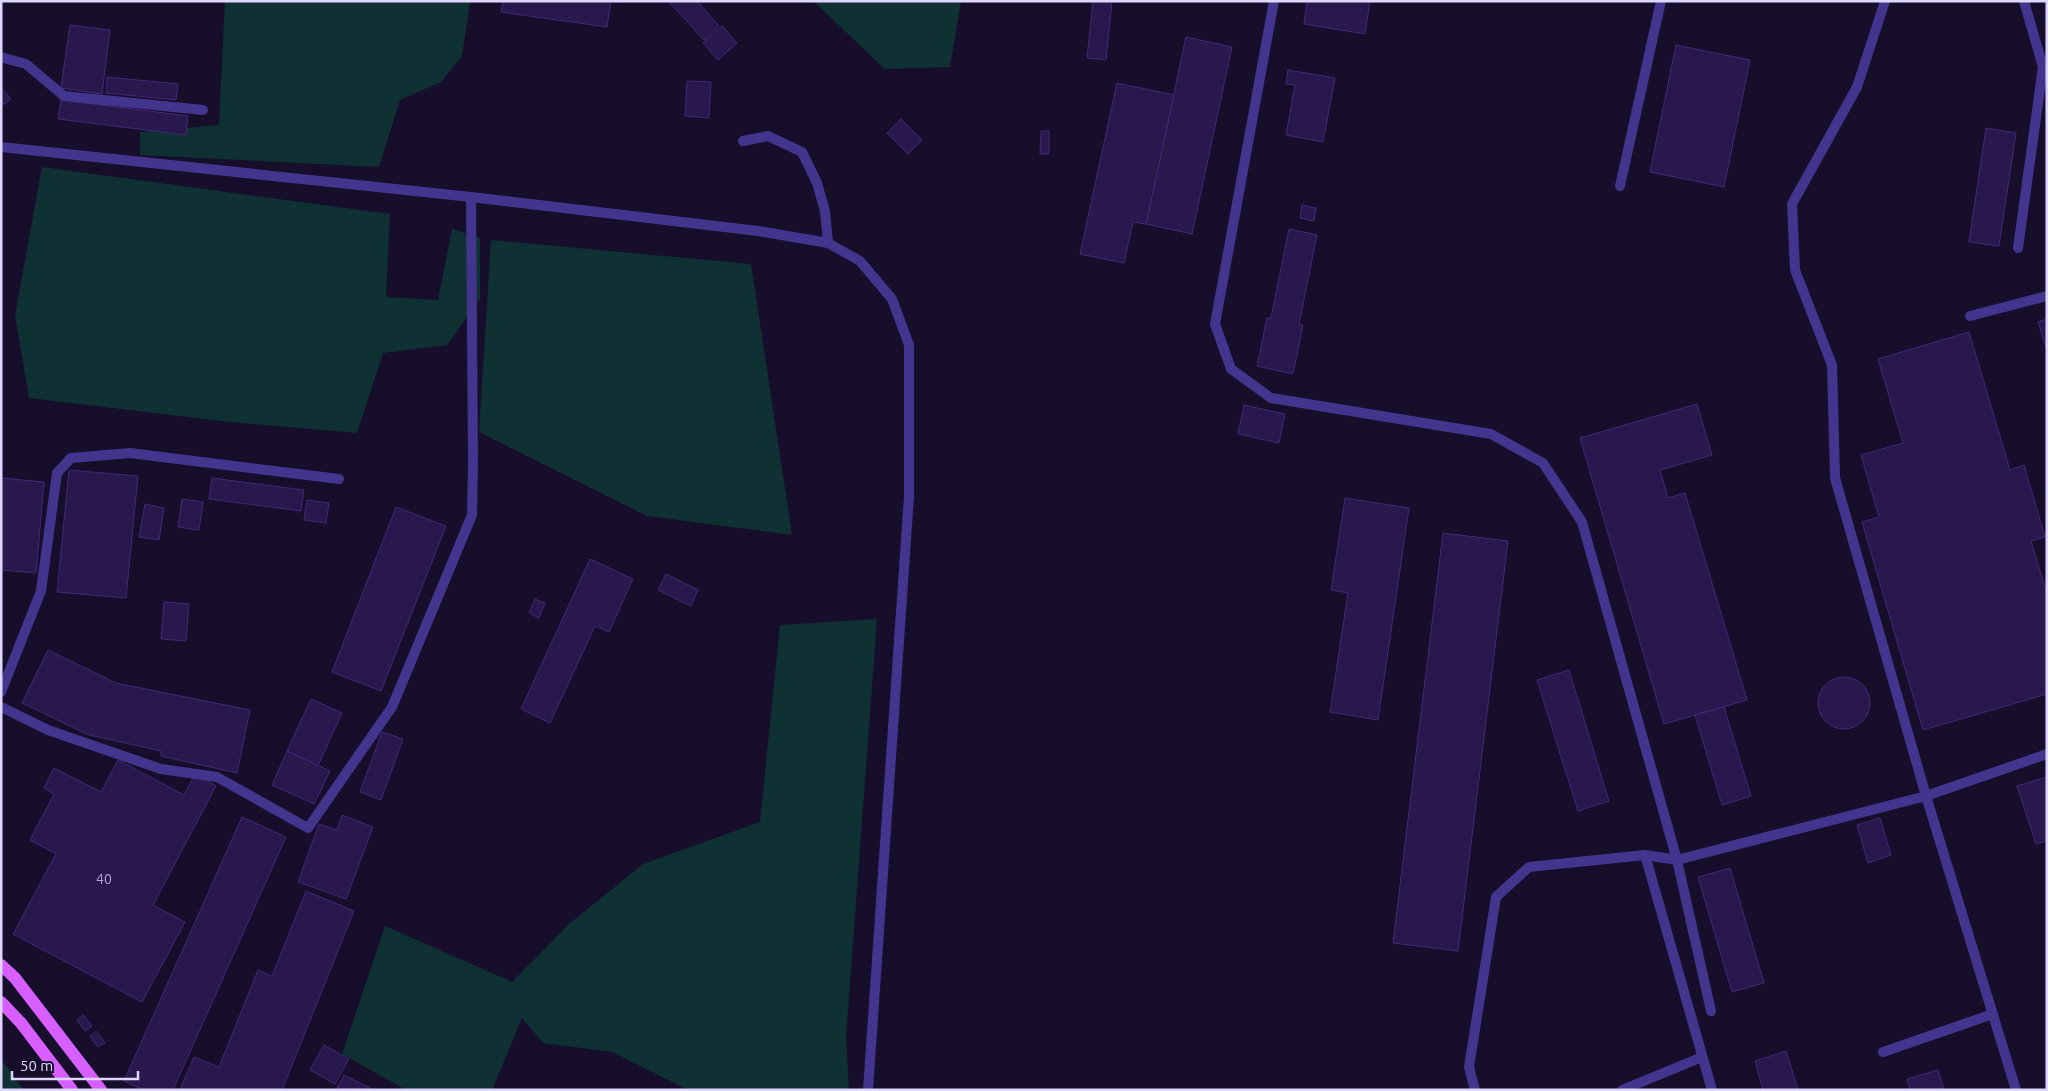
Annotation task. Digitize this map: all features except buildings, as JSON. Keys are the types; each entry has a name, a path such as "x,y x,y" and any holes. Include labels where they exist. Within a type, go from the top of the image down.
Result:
{"main road":[{"path":"1,965 25,991 101,1090"},
{"path":"1,1002 21,1023 72,1090"}],"lane":[{"path":"1274,1 1215,324 1231,369 1271,398 1490,434 1543,463 1582,522 1677,860 1711,1012"},
{"path":"1620,186 1661,1"},
{"path":"1885,1 1857,87 1792,204 1795,270 1832,365 1835,478 1926,796 2016,1090"},
{"path":"2018,248 2043,67 2024,1"},
{"path":"1,57 26,64 64,96 203,110"},
{"path":"742,141 768,136 802,152 817,183 825,211 828,243"},
{"path":"1,147 471,197 758,231 828,243 860,261 892,299 909,345 909,496 868,1090"},
{"path":"1,707 48,730 161,769 217,777 308,828 392,708 472,515 474,462 471,197"},
{"path":"1970,316 2047,296"},
{"path":"1,692 41,591 57,473 71,458 130,453 339,479"},
{"path":"1475,1090 1469,1067 1496,897 1529,867 1645,855 1677,860 1926,796 2047,754"},
{"path":"1645,855 1712,1090"},
{"path":"1883,1052 1993,1014"},
{"path":"1622,1090 1702,1057"}],"green space":[{"path":"225,1 470,1 462,56 441,82 400,100 379,167 140,155 140,132 219,125"},
{"path":"813,1 961,1 950,67 885,69"},
{"path":"42,167 390,214 386,297 438,300 452,229 480,238 480,299 447,345 383,353 357,433 230,422 29,398 15,315"},
{"path":"491,240 751,264 792,535 647,516 479,432"},
{"path":"877,619 846,1037 849,1090 689,1090 612,1052 543,1043 522,1018 492,1090 406,1090 342,1054 385,926 512,982 569,924 643,864 760,822 780,625"},
{"path":"1,1059 24,1090 1,1090"}]}
